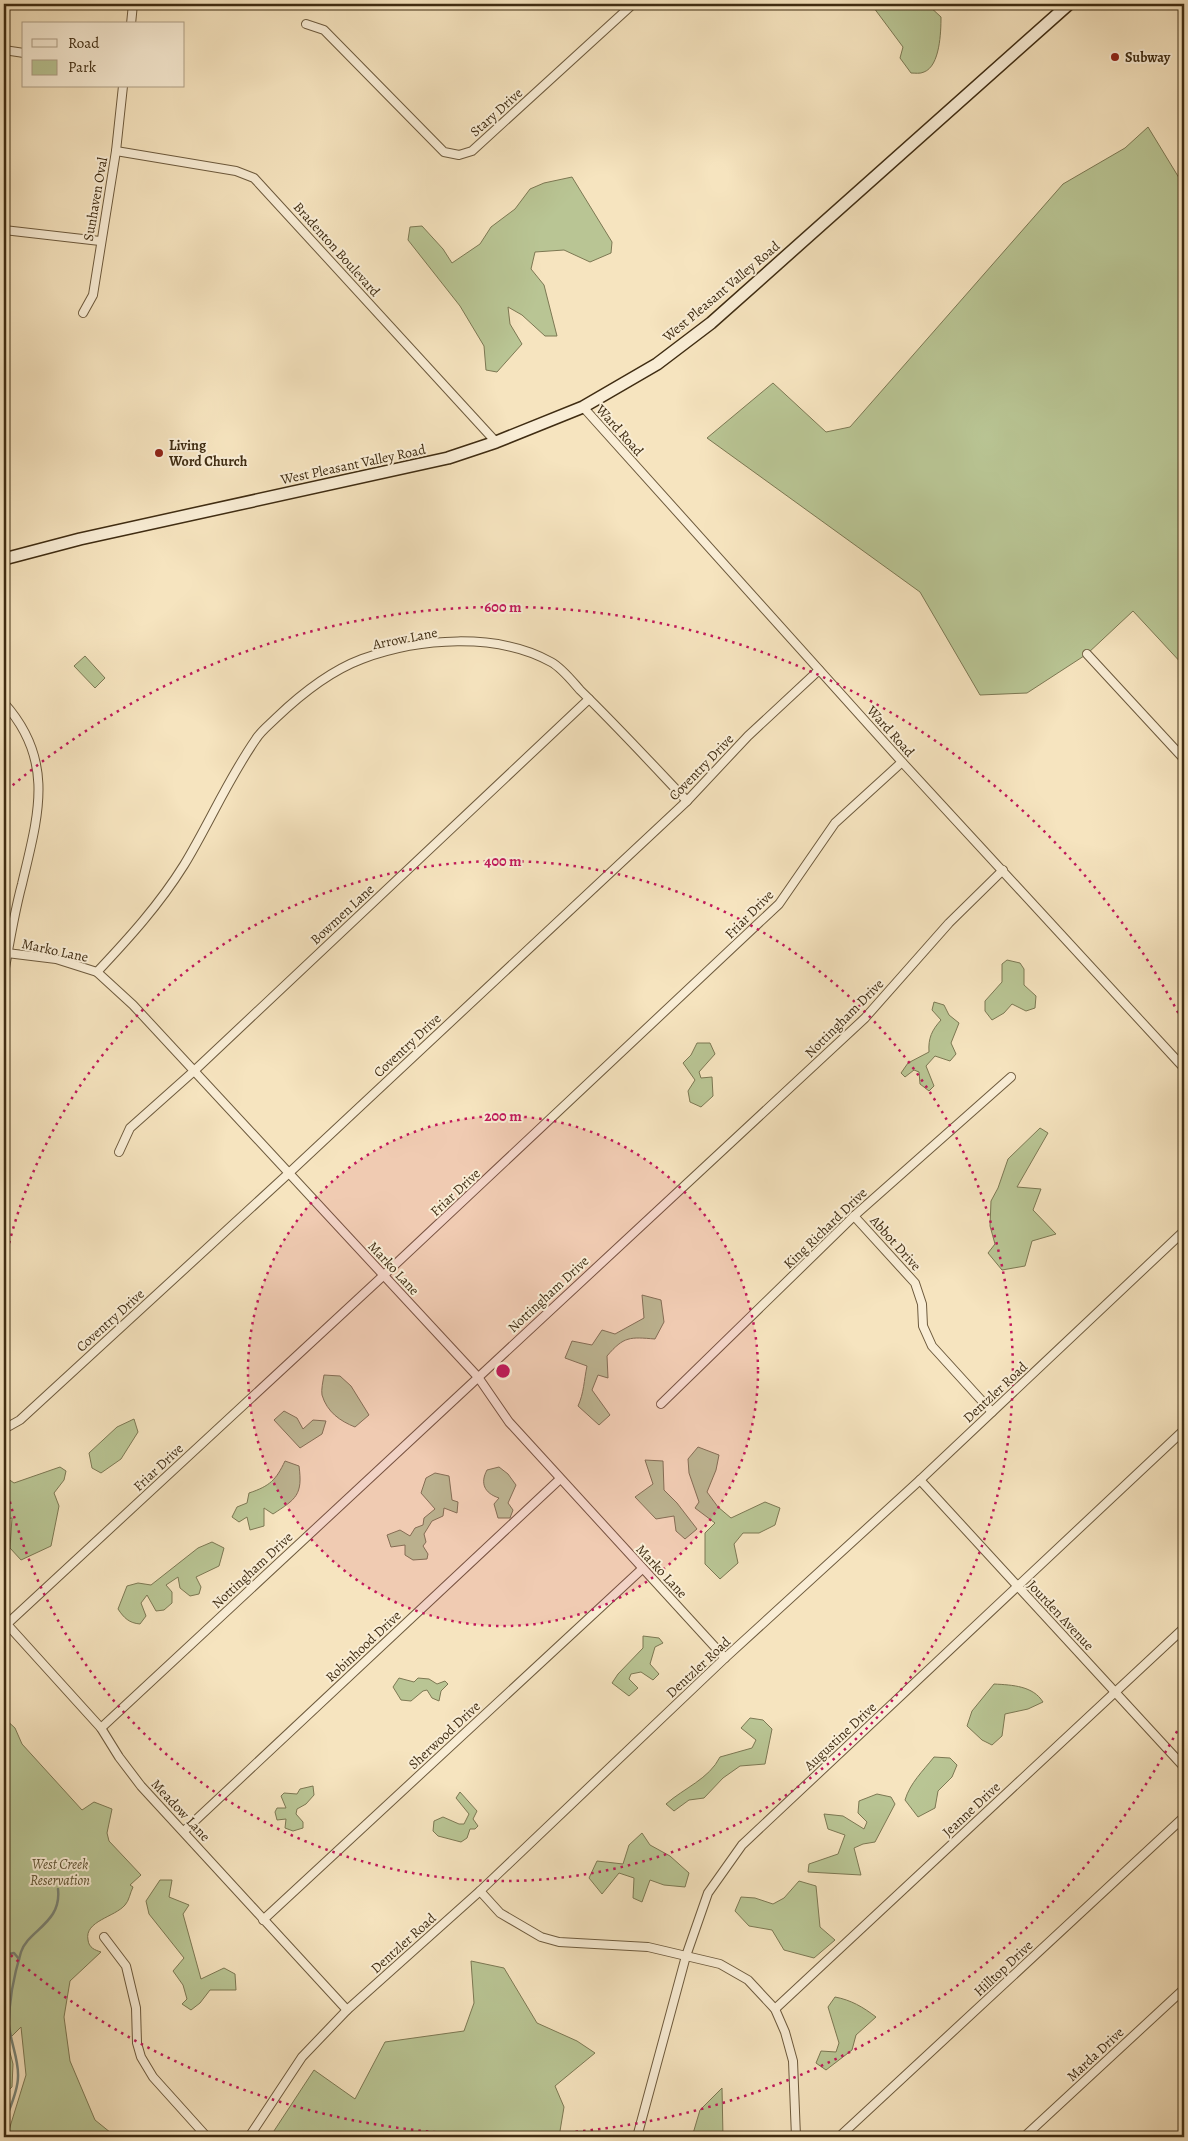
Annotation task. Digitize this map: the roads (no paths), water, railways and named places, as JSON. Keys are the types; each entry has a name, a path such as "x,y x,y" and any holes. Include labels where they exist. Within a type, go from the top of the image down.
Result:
{"main road":[{"name":"West Pleasant Valley Road","path":"4,559 80,539 448,458 496,442 583,407 657,364 711,323 1069,4"}],"street":[{"path":"130,22 133,4"},
{"name":"Stary Drive","path":"306,24 324,30 444,152 459,155 472,151 633,4"},
{"path":"4,50 22,53"},
{"name":"Sunhaven Oval","path":"83,312 93,295 100,241 116,150 122,88"},
{"name":"Bradenton Boulevard","path":"116,150 236,171 254,178 496,442"},
{"path":"4,230 100,241"},
{"name":"Ward Road","path":"583,407 902,762 1184,1068"},
{"name":"Arrow Lane","path":"97,972 134,933 158,903 184,864 221,795 257,737 287,707 323,680 361,660 394,650 472,641 510,645 553,663 687,801"},
{"path":"1088,654 1184,759"},
{"name":"Coventry Drive","path":"4,1429 20,1420 289,1173 687,801 748,736 819,670"},
{"name":"Bowmen Lane","path":"119,1152 130,1128 194,1071 590,699"},
{"path":"4,703 30,741 37,766 39,791 35,826 14,917 4,974"},
{"name":"Friar Drive","path":"6,1622 384,1275 779,904 835,823 902,762"},
{"name":"Nottingham Drive","path":"101,1728 865,1018 949,923 1003,870"},
{"name":"Marko Lane","path":"7,953 56,960 97,972 133,1005 478,1377 508,1422 725,1658"},
{"name":"King Richard Drive","path":"661,1404 854,1216 1011,1076"},
{"name":"Abbot Drive","path":"854,1216 915,1283 922,1304 923,1326 932,1346 992,1412"},
{"name":"Dentzler Road","path":"249,2137 302,2057 347,2010 480,1891 725,1658 920,1480 1184,1231"},
{"name":"Augustine Drive","path":"637,2137 686,1956 708,1893 742,1845 1184,1430"},
{"name":"Robinhood Drive","path":"184,1831 560,1479"},
{"name":"Jourden Avenue","path":"920,1480 1184,1767"},
{"name":"Sherwood Drive","path":"263,1920 642,1568"},
{"name":"Meadow Lane","path":"6,1622 101,1728 119,1757 141,1786 347,2010"},
{"name":"Jeanne Drive","path":"775,2009 1184,1628"},
{"name":"Hilltop Drive","path":"839,2137 1184,1817"},
{"path":"480,1891 500,1913 541,1937 559,1942 648,1947 720,1964 748,1980 775,2009 785,2032 793,2061 796,2137"},
{"path":"104,1937 126,1966 136,2008 137,2043 141,2058 153,2077 207,2137"},
{"name":"Marda Drive","path":"1024,2137 1184,1989"}],"waterway":[{"path":"4,2124 18,2083 18,2070 9,2024 16,1970 25,1944 44,1925 55,1910 58,1901 58,1889"},
{"path":"4,1955 14,1953 19,1959"}],"place":[{"name":"Subway","path":"1115,57"},
{"name":"Living Word Church","path":"159,453"}],"park label":[{"name":"West Creek Reservation","path":"60,1872"}]}
